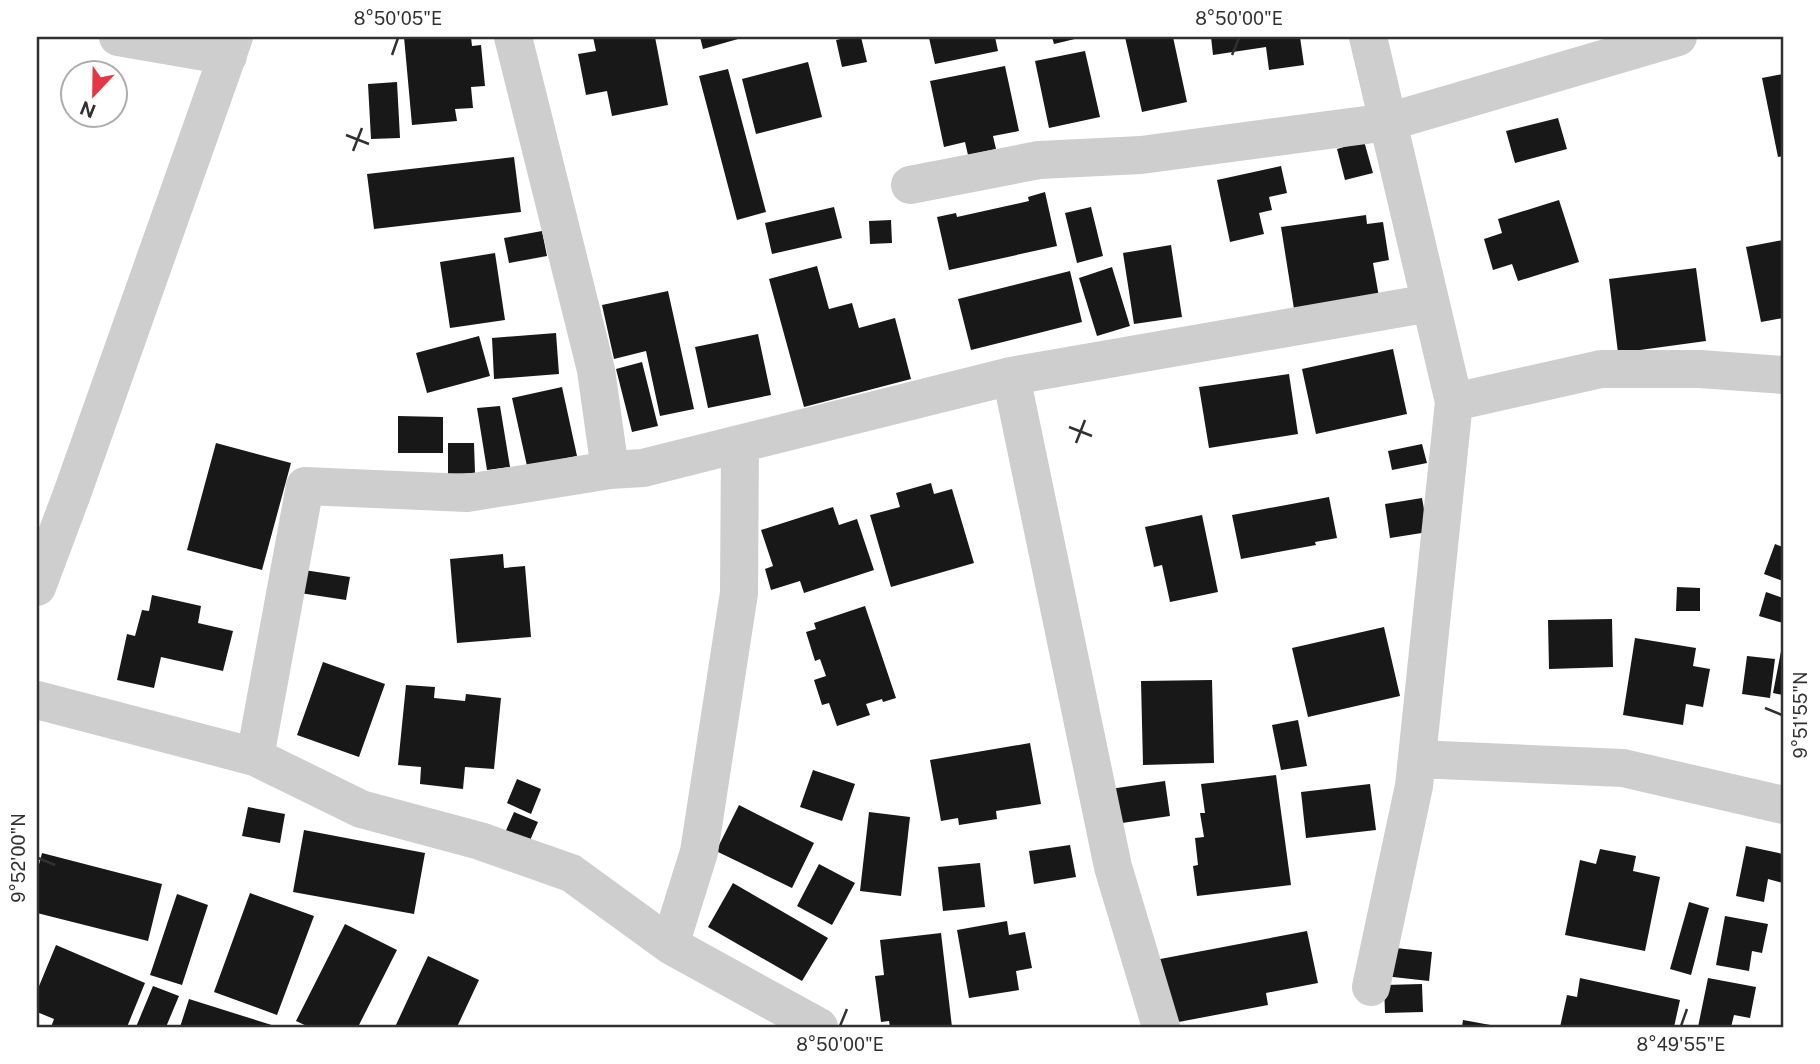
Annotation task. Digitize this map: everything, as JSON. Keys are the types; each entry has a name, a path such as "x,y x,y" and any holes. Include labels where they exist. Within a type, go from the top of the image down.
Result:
{"street":[{"path":"37,587 231,46 118,37"},
{"path":"513,37 596,370 610,470"},
{"path":"1368,37 1454,402 1414,786 1371,987"},
{"path":"910,185 1039,160 1141,155 1388,122 1678,37"},
{"path":"255,757 305,486 467,493 610,470 643,468 1011,376 1430,303"},
{"path":"1454,402 1601,369 1700,369 1783,374"},
{"path":"1011,376 1113,867 1161,1027"},
{"path":"670,944 699,852 739,593 740,444"},
{"path":"37,700 255,757 361,809 480,841 571,873 670,944 819,1027"},
{"path":"1417,759 1623,768 1783,805"}],"building":[{"path":"404,37 471,37 472,46 481,45 485,86 471,87 473,108 455,109 457,121 412,125"},
{"path":"593,37 655,37 668,105 612,116 607,91 586,95 578,54 596,51"},
{"path":"700,37 745,37 703,49"},
{"path":"861,37 867,62 842,67 836,40"},
{"path":"995,37 998,51 935,64 929,38"},
{"path":"1052,37 1079,37 1079,38 1054,44"},
{"path":"1125,37 1173,37 1187,102 1142,112"},
{"path":"1211,37 1300,37 1304,65 1269,70 1266,47 1213,55"},
{"path":"1085,51 1100,117 1049,128 1035,61"},
{"path":"808,62 822,117 756,134 742,79"},
{"path":"1005,66 1019,131 993,136 996,149 968,155 965,142 944,147 930,81"},
{"path":"728,69 766,212 737,220 699,76"},
{"path":"1783,74 1783,156 1778,157 1762,78"},
{"path":"397,82 400,138 371,139 368,84"},
{"path":"1558,118 1567,149 1515,163 1506,131"},
{"path":"1364,141 1373,173 1345,180 1337,149"},
{"path":"514,157 521,212 374,229 367,174"},
{"path":"1281,166 1287,193 1269,197 1272,210 1259,213 1264,234 1230,242 1217,180"},
{"path":"1045,192 1057,246 949,270 937,217 956,213 957,217 1029,201 1028,197"},
{"path":"1559,200 1579,262 1518,281 1512,264 1493,270 1484,239 1502,233 1498,219"},
{"path":"834,207 842,238 772,254 765,223"},
{"path":"1091,207 1103,256 1077,263 1065,213"},
{"path":"1366,215 1367,224 1383,222 1389,260 1373,263 1379,297 1294,309 1281,227"},
{"path":"891,220 892,243 870,244 869,221"},
{"path":"542,231 547,256 509,263 504,238"},
{"path":"1783,240 1783,318 1761,322 1746,247"},
{"path":"1171,245 1182,317 1134,324 1123,253"},
{"path":"495,253 505,320 450,328 440,262"},
{"path":"817,266 829,309 852,303 859,328 895,318 911,379 804,407 769,279"},
{"path":"1112,267 1130,326 1097,336 1079,278"},
{"path":"1696,268 1706,341 1618,353 1609,279"},
{"path":"1070,271 1082,322 971,350 958,299"},
{"path":"668,291 694,409 660,416 646,351 614,359 602,305"},
{"path":"556,333 559,374 494,379 492,338"},
{"path":"758,334 771,395 708,408 695,347"},
{"path":"479,336 490,376 427,393 416,353"},
{"path":"1393,349 1407,414 1316,434 1302,369"},
{"path":"642,362 658,426 632,432 616,369"},
{"path":"1289,374 1298,434 1209,448 1199,387"},
{"path":"562,387 577,456 527,466 512,398"},
{"path":"500,406 510,467 487,470 477,408"},
{"path":"398,416 443,417 443,453 398,453"},
{"path":"216,443 291,463 262,570 187,550"},
{"path":"448,443 474,443 475,473 448,474"},
{"path":"1422,444 1427,463 1392,470 1388,451"},
{"path":"931,483 934,494 952,489 974,563 891,587 870,515 900,507 896,493"},
{"path":"1329,497 1337,538 1315,542 1316,545 1241,559 1232,515"},
{"path":"1422,498 1428,532 1390,538 1385,504"},
{"path":"833,507 839,525 857,519 874,570 804,593 800,581 771,590 765,569 773,566 761,530"},
{"path":"1202,515 1218,592 1170,602 1162,565 1154,567 1145,527"},
{"path":"1775,544 1783,547 1783,581 1764,574"},
{"path":"503,554 504,568 525,566 531,637 457,643 450,559"},
{"path":"304,570 350,577 346,600 300,593"},
{"path":"1677,587 1700,588 1700,611 1676,611"},
{"path":"1766,592 1783,598 1783,623 1759,616"},
{"path":"152,595 201,606 198,623 233,631 223,671 161,657 154,688 117,680 127,634 135,636 142,610 149,611"},
{"path":"865,606 896,698 866,704 870,715 837,726 829,703 822,705 814,680 826,676 820,659 815,661 806,632 816,629 814,623"},
{"path":"1612,619 1613,667 1549,669 1548,620"},
{"path":"1384,627 1400,696 1308,717 1292,648"},
{"path":"1635,638 1696,648 1693,666 1710,669 1703,707 1686,704 1683,725 1623,715"},
{"path":"1783,646 1783,695 1773,693"},
{"path":"1747,656 1775,659 1770,698 1742,694"},
{"path":"323,662 385,684 359,757 297,735"},
{"path":"1212,680 1214,763 1143,765 1141,681"},
{"path":"406,685 435,687 434,698 465,701 466,694 501,698 494,769 465,767 463,789 420,784 421,767 398,765"},
{"path":"1298,720 1307,766 1281,770 1272,725"},
{"path":"1030,743 1041,804 996,811 997,819 959,825 958,818 941,821 930,760"},
{"path":"813,770 855,784 842,821 800,807"},
{"path":"1276,775 1291,885 1197,896 1193,866 1198,865 1195,838 1204,837 1200,813 1205,813 1201,784"},
{"path":"517,779 541,789 531,814 507,803"},
{"path":"1165,781 1170,816 1115,824 1110,789"},
{"path":"1370,784 1376,830 1306,838 1301,792"},
{"path":"739,805 814,843 792,888 716,851"},
{"path":"248,807 285,814 280,843 242,836"},
{"path":"514,812 538,822 528,845 504,835"},
{"path":"869,812 910,817 901,896 860,891"},
{"path":"304,830 425,853 414,914 293,892"},
{"path":"1070,845 1076,877 1034,884 1029,851"},
{"path":"1746,846 1783,854 1783,883 1768,879 1764,902 1736,896"},
{"path":"1600,849 1636,856 1633,871 1660,877 1645,951 1565,935 1580,860 1596,864"},
{"path":"42,853 162,884 148,941 37,913 37,872"},
{"path":"980,863 985,907 943,911 938,867"},
{"path":"819,864 855,883 832,925 797,906"},
{"path":"733,883 828,938 802,981 708,927"},
{"path":"250,893 314,916 277,1015 214,992"},
{"path":"177,894 208,905 182,985 150,975"},
{"path":"1689,902 1709,908 1691,975 1670,969"},
{"path":"1725,916 1768,924 1762,953 1752,951 1749,971 1716,965"},
{"path":"1007,921 1009,935 1025,932 1032,968 1016,971 1019,990 969,998 957,930"},
{"path":"345,924 397,950 358,1027 309,1027 296,1021"},
{"path":"1307,931 1318,983 1266,993 1268,1005 1168,1024 1155,960"},
{"path":"941,933 952,1027 890,1027 889,1021 881,1022 875,976 884,975 880,940"},
{"path":"56,945 145,983 127,1027 51,1027 54,1019 37,1012 37,991"},
{"path":"1387,947 1432,952 1429,981 1384,976"},
{"path":"428,956 479,980 457,1027 395,1027"},
{"path":"1580,978 1680,1000 1674,1027 1560,1027 1567,995 1577,997"},
{"path":"1708,978 1756,987 1750,1018 1734,1015 1731,1027 1698,1027"},
{"path":"1422,984 1423,1012 1385,1013 1384,985"},
{"path":"153,986 179,996 166,1027 136,1027"},
{"path":"189,999 278,1027 180,1027"},
{"path":"1463,1020 1496,1026 1496,1027 1462,1027"}]}
